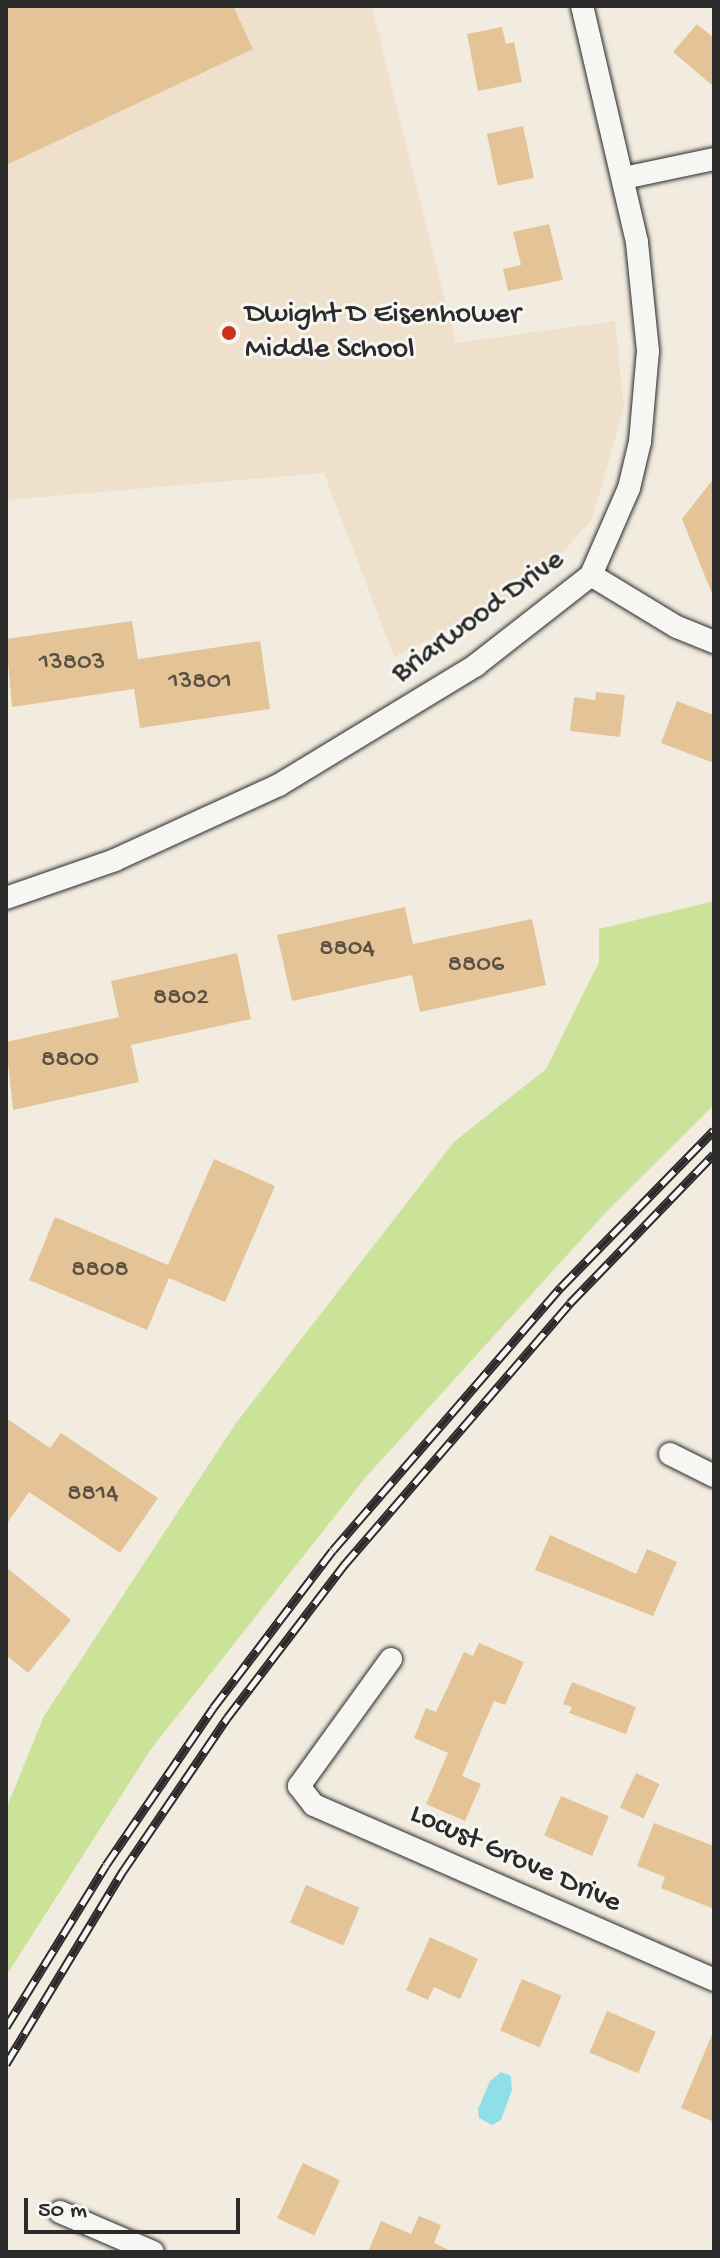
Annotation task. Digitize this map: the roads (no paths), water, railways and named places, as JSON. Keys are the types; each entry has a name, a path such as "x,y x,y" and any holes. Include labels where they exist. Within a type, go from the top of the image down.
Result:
{"street":[{"name":"Briarwood Drive","path":"6,898 115,860 279,785 476,665 591,575 629,488 646,396 645,302 624,178 582,6"},
{"path":"624,178 714,159"},
{"path":"591,575 677,627 714,642"},
{"path":"670,1454 714,1476"},
{"name":"Locust Grove Drive","path":"391,1659 299,1786 314,1805 714,1980"},
{"path":"60,2212 153,2252"}],"water":[{"path":"501,2072 511,2076 512,2090 501,2120 492,2125 479,2118 478,2109 490,2081"}],"railway":[{"path":"6,2027 106,1865 213,1708 333,1550 561,1287 714,1130"},
{"path":"6,2064 123,1871 227,1718 344,1565 570,1303 714,1154"}],"place":[{"name":"Dwight D Eisenhower Middle School","path":"229,333"}]}
